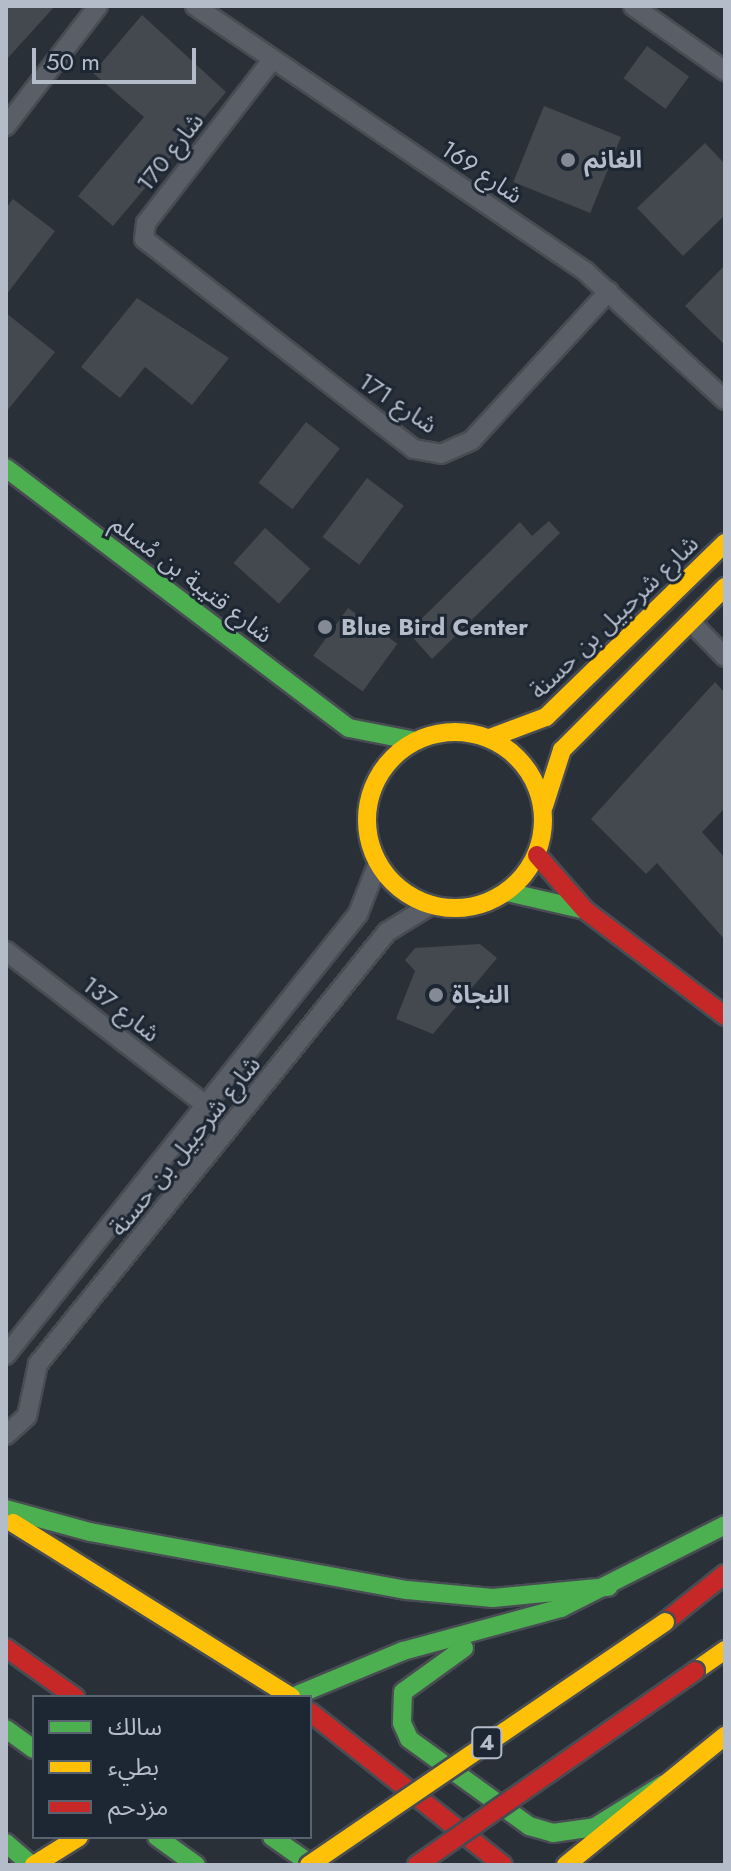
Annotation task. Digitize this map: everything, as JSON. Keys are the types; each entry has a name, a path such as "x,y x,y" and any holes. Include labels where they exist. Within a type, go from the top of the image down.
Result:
{"main road":[{"name":"شارع قتيبة بن مُسلم","path":"6,468 349,728 378,777"},
{"name":"شارع شرحبيل بن حسنة","path":"490,738 546,717 725,543"},
{"path":"544,810 527,767 490,738 460,731 415,741 378,777 366,817 378,863 398,888 431,905 463,908 507,892 537,855 544,810 562,750 725,587"},
{"name":"شارع قتيبة بن مُسلم","path":"349,728 415,741"},
{"path":"537,855 585,910 725,1016"},
{"path":"507,892 585,910"},
{"path":"6,1509 90,1532 407,1590 493,1598 608,1587"},
{"path":"6,1518 288,1695"},
{"path":"296,1695 380,1659 500,1628 608,1587 725,1525"},
{"name":"4","path":"310,1865 665,1622 725,1574"},
{"path":"500,1628 417,1675 403,1692 399,1708 409,1739 529,1826 553,1833 595,1827 664,1784"},
{"path":"6,1648 72,1695"},
{"path":"417,1865 725,1650"},
{"path":"312,1714 503,1865"},
{"path":"6,1729 32,1748"},
{"path":"566,1865 725,1736"},
{"path":"160,1839 196,1865"},
{"path":"275,1839 310,1865"},
{"path":"6,1843 32,1865 75,1840"}],"street":[{"path":"6,126 98,6"},
{"name":"شارع 169","path":"195,6 609,291 725,400"},
{"path":"633,6 725,71"},
{"name":"شارع 170","path":"144,239 146,223 272,60"},
{"name":"شارع 171","path":"144,239 427,454 472,440 609,291"},
{"path":"691,622 725,657"},
{"name":"شارع شرحبيل بن حسنة","path":"6,1355 358,914 378,863"},
{"name":"شارع شرحبيل بن حسنة","path":"6,1435 27,1416 38,1364 387,932 431,905"},
{"name":"شارع 137","path":"6,951 206,1105"}],"building":[{"path":"6,6 55,6 6,60"},
{"path":"142,15 226,92 113,226 78,196 144,117 93,73"},
{"path":"647,46 689,77 666,109 623,78"},
{"name":"الغانم","path":"544,106 621,137 590,213 513,182"},
{"path":"705,143 725,164 725,215 683,256 637,208"},
{"path":"13,199 55,231 6,295 6,208"},
{"path":"725,265 725,345 685,306"},
{"path":"137,298 229,358 192,405 145,367 120,398 81,367"},
{"path":"6,313 55,352 6,412"},
{"path":"306,422 340,448 292,509 259,483"},
{"path":"367,478 404,506 359,565 322,537"},
{"path":"549,521 560,533 432,659 408,632 520,522 532,536"},
{"path":"265,528 310,569 279,604 234,563"},
{"path":"348,608 397,644 363,692 313,656"},
{"path":"715,682 725,693 725,808 702,832 725,858 725,940 657,863 646,874 591,819"},
{"name":"النجاة","path":"480,944 497,958 433,1034 396,1019 415,971 405,960 415,948"}],"traffic: fast":[{"path":"6,468 349,728 415,741"},
{"path":"507,892 581,909"},
{"path":"6,1509 90,1532 407,1590 493,1598 608,1587"},
{"path":"297,1695 403,1651 561,1608 725,1525"},
{"path":"464,1648 403,1692 402,1723 409,1739 529,1826 553,1833 595,1827 664,1784"},
{"path":"6,1729 32,1748"},
{"path":"160,1839 196,1865"},
{"path":"275,1839 312,1865"},
{"path":"6,1843 31,1865"}],"traffic: slow":[{"path":"490,738 546,717 725,543"},
{"path":"544,806 562,750 725,587"},
{"path":"455,732 489,738 518,757 537,786 543,820 537,854 518,883 489,902 455,908 421,902 392,883 373,854 367,820 373,786 392,757 421,738 455,732"},
{"path":"13,1523 288,1695"},
{"path":"309,1865 665,1622"},
{"path":"695,1671 725,1650"},
{"path":"566,1865 725,1736"},
{"path":"34,1865 76,1839"}],"traffic: jam":[{"path":"537,855 585,910 725,1016"},
{"path":"665,1622 725,1574"},
{"path":"6,1648 72,1695"},
{"path":"417,1865 695,1671"},
{"path":"312,1714 503,1865"}],"place":[{"name":"الغانم","path":"568,160"},
{"name":"Blue Bird Center","path":"325,627"},
{"name":"النجاة","path":"436,995"}]}
